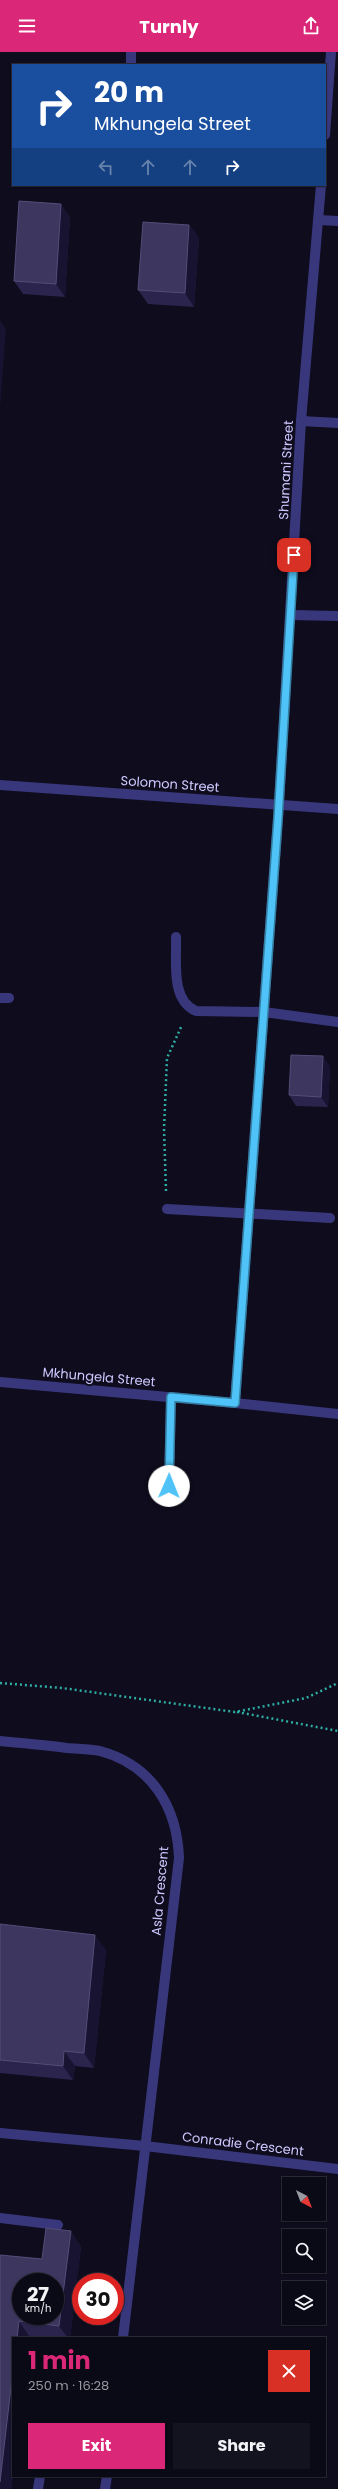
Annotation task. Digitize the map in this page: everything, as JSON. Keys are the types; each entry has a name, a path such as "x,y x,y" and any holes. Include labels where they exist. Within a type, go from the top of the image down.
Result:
{"street":[{"path":"131,64 132,52"},
{"path":"326,121 331,52"},
{"name":"Shumani Street","path":"235,1403 279,804 302,420 321,186"},
{"path":"319,220 338,221"},
{"path":"302,420 338,423"},
{"path":"290,615 338,616"},
{"name":"Solomon Street","path":"0,785 338,809"},
{"path":"176,937 180,997 189,1008 196,1011 264,1012 338,1022"},
{"path":"167,1209 330,1218"},
{"name":"Mkhungela Street","path":"0,1382 235,1403 338,1414"},
{"path":"169,1486 171,1397"},
{"name":"Asla Crescent","path":"0,1741 99,1751 114,1756 138,1770 154,1784 174,1819 179,1858 144,2146"},
{"name":"Conradie Crescent","path":"0,2132 144,2146 338,2169"},
{"path":"122,2337 144,2146"},
{"path":"0,2218 58,2225"},
{"path":"38,2489 40,2477"},
{"path":"105,2489 107,2477"}],"path":[{"path":"167,1209 164,1128 167,1058 189,1008"},
{"path":"0,1683 62,1688 235,1712 338,1731"},
{"path":"235,1712 306,1698 338,1683"}],"building":[{"path":"19,201 61,204 56,284 14,281"},
{"path":"143,222 189,225 185,293 138,290"},
{"path":"291,1055 323,1056 321,1097 289,1095"},
{"path":"0,1924 95,1935 84,2053 64,2051 63,2066 0,2060"},
{"path":"46,2228 71,2231 64,2286 64,2273 12,2273 12,2325 19,2325 17,2337 12,2337 12,2379 0,2482 0,2255 42,2259"}],"route":[{"path":"169,1486 171,1397 235,1403 278,819 294,555"}]}
